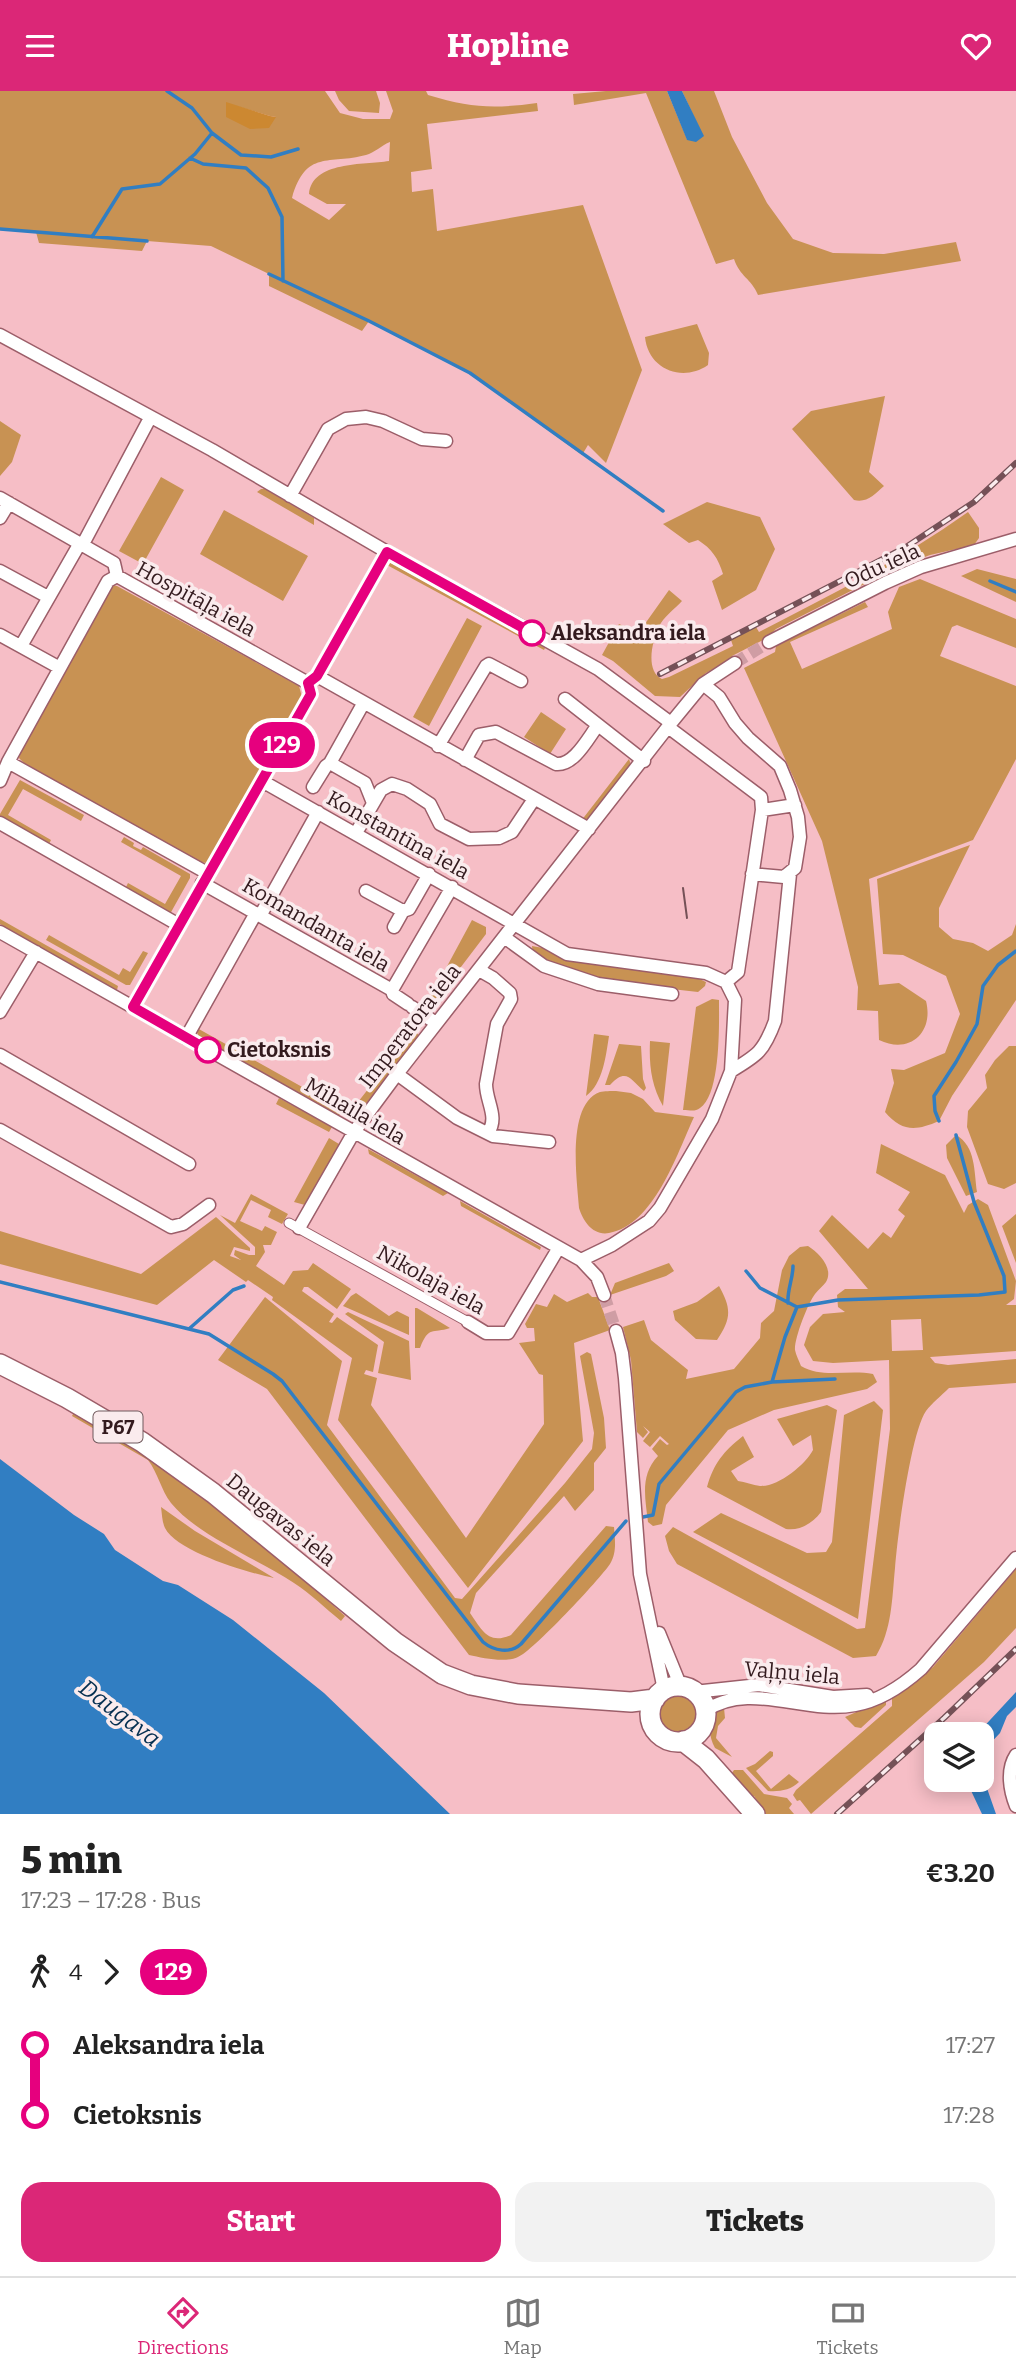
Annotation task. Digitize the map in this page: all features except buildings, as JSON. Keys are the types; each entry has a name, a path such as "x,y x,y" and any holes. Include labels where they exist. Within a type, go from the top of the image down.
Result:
{"main road":[{"name":"Daugavas iela","path":"0,1364 67,1398 142,1442 212,1493 429,1667 451,1679 471,1685 536,1695 650,1719"},
{"name":"Daugavas iela","path":"536,1695 631,1702 673,1692"},
{"path":"650,1719 651,1709 673,1692"},
{"name":"P67","path":"673,1692 701,1699 709,1745 750,1807"},
{"name":"P67","path":"650,1719 663,1738 675,1742 683,1741 706,1759 750,1807"},
{"path":"683,1741 693,1738 704,1720"}],"street":[{"path":"0,335 598,669 761,797 738,972 726,982"},
{"path":"290,496 328,429 346,419 366,417 383,421 422,439 446,441"},
{"path":"21,646 150,418"},
{"path":"0,518 4,501"},
{"name":"Hospitāļa iela","path":"4,501 114,563 117,576 312,680 363,704 589,828"},
{"name":"Odu iela","path":"769,642 921,567 1013,543"},
{"path":"133,1007 311,694 312,680 387,552"},
{"path":"0,571 48,597"},
{"path":"3,770 108,581 117,576"},
{"path":"0,635 60,668"},
{"path":"670,725 703,684 735,663"},
{"path":"438,746 486,666 489,664 520,681"},
{"path":"703,684 719,697 748,738 780,766 795,805 800,837 794,869 790,874 775,1021 767,1043 750,1060 732,1072"},
{"path":"565,699 644,761"},
{"path":"313,787 330,763 363,704"},
{"path":"465,760 479,735 496,732 562,765 570,761 598,725"},
{"name":"Imperatora iela","path":"294,1226 354,1132 397,1074 670,725"},
{"path":"330,763 365,783 373,803"},
{"name":"Komandanta iela","path":"3,770 206,879 258,915 392,991 436,1023"},
{"name":"Konstantīna iela","path":"262,781 513,923"},
{"path":"356,833 381,790 392,784 430,804 440,824 469,839 499,838 512,832 534,799"},
{"path":"761,810 795,805"},
{"path":"186,1038 318,812"},
{"path":"0,823 179,925"},
{"path":"394,927 403,911 409,909 429,874"},
{"path":"752,874 777,878 790,874"},
{"path":"392,991 452,887"},
{"path":"366,891 403,911"},
{"path":"513,923 566,954 706,973 726,982 735,1000 732,1072 712,1119 660,1208 640,1227 606,1249 580,1260"},
{"name":"Mihaila iela","path":"0,932 580,1260 597,1277 604,1295"},
{"path":"503,937 544,966 587,981 672,994"},
{"path":"0,1012 36,952"},
{"path":"479,970 494,978 510,993 511,999 497,1024 486,1084 494,1118 488,1133"},
{"path":"0,1055 189,1164"},
{"path":"397,1074 457,1118 494,1136 549,1142"},
{"path":"0,1130 171,1227 183,1224 209,1205"},
{"name":"Nikolaja iela","path":"294,1226 486,1333 495,1335 508,1333 558,1249"},
{"path":"616,1332 625,1378 637,1554 645,1601 673,1692"},
{"name":"Vaļņu iela","path":"704,1720 723,1702 750,1697 820,1706 853,1706 868,1702 910,1679 921,1669 1016,1558"},
{"name":"Vaļņu iela","path":"673,1692 758,1685 842,1697 887,1692"},
{"path":"1016,1755 1009,1780 1016,1807"}],"shaded area":[{"path":"0,91 325,91 340,113 363,119 390,119 393,111 386,91 426,91 428,95 482,106 537,103 538,111 427,124 432,169 411,172 412,192 433,189 437,231 583,205 642,370 606,463 588,445 582,455 470,373 369,321 362,331 269,286 269,274 211,246 147,241 142,251 39,243 36,232 0,229","holes":["226,103 270,116 276,117 226,117","390,142 389,161 353,164 329,170 319,175 312,183 309,194 327,204 346,204 329,220 292,198 304,172 312,165 366,155"]},
{"path":"335,91 376,91 380,103 379,113 349,111"},
{"path":"667,91 687,139 703,136 682,91 714,91 732,137 767,203 793,239 833,253 884,254 956,242 961,261 758,295 734,259 716,264 646,93 574,105 573,94"},
{"path":"226,102 276,117 269,128 250,129 226,117"},
{"path":"697,324 709,353 708,365 688,373 668,370 659,365 652,357 645,337"},
{"path":"885,396 869,472 884,486 867,499 854,500 792,429 811,411"},
{"path":"0,421 21,435 12,462 0,476"},
{"path":"161,477 184,490 143,564 119,551"},
{"path":"261,489 314,518 314,525 257,492"},
{"path":"707,502 760,517 775,549 756,590 722,610 712,581 723,574 714,554 698,540 689,543 663,524"},
{"path":"224,510 308,556 283,601 200,554"},
{"path":"968,512 979,528 979,538 974,545 930,555 898,567 776,629 767,638 706,673 680,697 655,696 602,655 619,624 628,628 642,628 669,590 682,601 661,623 654,640 652,663 657,675 662,679 669,677 733,646 731,640 756,627 759,632 866,576"},
{"path":"389,562 545,648 544,650 387,565"},
{"path":"977,569 1016,579 1016,602 961,576"},
{"path":"920,579 1016,619 1016,648 957,625 952,627 940,656 1016,686 1016,759 973,840 869,879 879,985 899,983 926,1001 928,1012 923,1031 917,1038 901,1045 879,1040 878,1011 857,1010 858,987 822,841 744,668 775,652 776,646 865,602 868,607 790,642 802,669 892,629 888,612 899,587"},
{"path":"112,585 299,686 302,697 206,863 19,758 20,750"},
{"path":"467,618 482,626 429,726 413,717"},
{"path":"541,712 566,729 550,754 524,737"},
{"path":"629,759 631,765 588,820 581,821"},
{"path":"20,780 84,815 81,821 23,789 8,815 51,840 48,846 0,818"},
{"path":"124,837 134,843 133,846 141,850 143,847 190,874 170,914 125,889 128,883 165,904 181,876 121,842"},
{"path":"970,845 939,908 939,927 953,939 973,943 988,951 1012,935 1016,924 1016,1000 952,1096 939,1121 910,1128 897,1123 885,1112 894,1083 891,1069 904,1070 945,1053 960,1014 946,976 903,955 883,954 877,879"},
{"path":"0,919 118,986 117,990 0,924"},
{"path":"472,920 486,927 486,934 429,1009 424,1009"},
{"path":"49,935 119,975 123,968 130,972 143,951 148,953 130,985 126,985 46,940"},
{"path":"532,946 543,948 568,960 697,978 706,982 698,992 613,982 572,972 553,964 533,954"},
{"path":"712,999 719,1000 719,1041 712,1089 700,1108 683,1110 696,1007"},
{"path":"197,1028 338,1107 340,1114 338,1116 200,1038"},
{"path":"412,1033 419,1035 361,1110 357,1106 358,1102"},
{"path":"594,1034 609,1036 600,1077 586,1096"},
{"path":"650,1041 670,1043 663,1106 652,1075"},
{"path":"619,1044 641,1046 646,1088 644,1091 625,1076 605,1085"},
{"path":"1009,1046 1016,1046 1016,1183 1004,1189 988,1184 967,1127 968,1111 987,1088 985,1075"},
{"path":"600,1092 631,1093 643,1099 655,1112 694,1117 672,1168 651,1203 639,1217 625,1227 603,1233 590,1227 579,1208 576,1144 582,1111 589,1099"},
{"path":"279,1098 332,1127 329,1132 276,1104"},
{"path":"956,1135 963,1140 971,1153 974,1168 977,1192 966,1196 947,1158 946,1145"},
{"path":"329,1138 339,1144 308,1201 305,1205 294,1202"},
{"path":"881,1144 945,1175 964,1213 968,1205 978,1199 988,1205 1016,1281 1014,1299 1006,1305 1016,1305 1016,1351 930,1357 935,1363 948,1365 1016,1359 1016,1383 949,1388 926,1411 915,1440 906,1487 885,1636 876,1656 853,1658 677,1564 669,1551 665,1536 673,1527 857,1629 865,1628 890,1429 889,1360 833,1363 813,1361 804,1345 810,1327 823,1314 845,1312 838,1307 837,1295 845,1289 868,1289 819,1231 832,1215 868,1249 883,1232 891,1238 905,1216 898,1210 910,1192 876,1173","holes":["921,1319 923,1350 892,1351 891,1320"]},
{"path":"368,1149 448,1193 443,1196 369,1154"},
{"path":"251,1194 288,1214 282,1224 268,1217 271,1210 251,1200 240,1221 262,1231 265,1226 277,1232 271,1245 263,1245 265,1252 256,1266 284,1285 293,1271 308,1270 313,1263 351,1289 337,1309 308,1287 304,1287 302,1291 334,1314 329,1322 332,1323 337,1317 378,1345 373,1372 366,1370 364,1374 377,1378 371,1405 466,1538 544,1424 543,1375 539,1374 519,1343 535,1341 534,1328 527,1328 525,1324 536,1304 547,1307 554,1294 567,1302 588,1293 592,1297 598,1297 610,1330 574,1343 583,1441 468,1588 338,1420 352,1358 272,1300 273,1297 214,1260 157,1305 0,1264 0,1231 141,1274 216,1217 250,1248 250,1251 234,1247 230,1256 241,1260 234,1255 235,1250 255,1255 255,1247 220,1215 235,1223"},
{"path":"460,1201 541,1247 540,1250 461,1206"},
{"path":"1016,1214 1016,1263 1002,1226"},
{"path":"808,1246 824,1261 828,1277 812,1299 799,1330 795,1350 801,1366 827,1373 873,1374 877,1382 867,1389 774,1410 728,1430 666,1505 662,1524 653,1526 648,1522 646,1479 658,1456 652,1449 660,1439 669,1444 660,1436 650,1447 643,1441 650,1432 643,1426 648,1432 643,1438 637,1432 631,1360 623,1327 644,1320 651,1340 688,1370 686,1379 734,1369 760,1338 761,1323 774,1311 782,1270 789,1256 800,1247"},
{"path":"669,1263 674,1271 666,1276 610,1295 615,1283"},
{"path":"719,1286 728,1308 725,1326 717,1340 696,1339 675,1320 673,1311 697,1302"},
{"path":"356,1293 389,1316 397,1311 409,1317 409,1335 343,1306"},
{"path":"265,1297 342,1361 327,1425 455,1598 462,1599 592,1449 594,1433 580,1356 587,1352 591,1354 604,1418 606,1448 594,1463 594,1490 575,1511 564,1496 476,1593 470,1613 482,1630 491,1637 503,1638 511,1635 606,1526 614,1527 614,1555 604,1572 580,1599 526,1652 507,1660 469,1655 267,1389 218,1360"},
{"path":"415,1308 450,1328 429,1333 420,1348 415,1348"},
{"path":"348,1312 409,1341 411,1380 378,1373 384,1342 345,1314"},
{"path":"874,1401 883,1410 858,1619 693,1532 721,1513 807,1553 826,1552 832,1542 844,1415"},
{"path":"827,1405 837,1410 821,1512 810,1523 796,1529 786,1529 707,1487 720,1459 743,1436 754,1457 731,1471 738,1481 760,1486 775,1483 790,1474 813,1450 811,1435 793,1446 777,1419"},
{"path":"75,1410 143,1451 255,1536 345,1616 341,1621 294,1583 197,1526 171,1503 148,1460 72,1416"},
{"path":"161,1507 195,1531 274,1578 215,1560 184,1545 165,1528"},
{"path":"1016,1569 1016,1628 984,1662 811,1814 793,1795 796,1790 892,1706 892,1697 933,1667"},
{"path":"677,1694 691,1700 697,1714 691,1728 677,1734 663,1728 657,1714 663,1700"},
{"path":"886,1699 886,1705 861,1728 855,1727 845,1717"},
{"path":"719,1708 724,1708 725,1718 718,1726 716,1738 732,1757 715,1748 711,1737 711,1723"},
{"path":"770,1751 773,1756 756,1771 771,1789 789,1774 799,1782 796,1785 785,1790 768,1791 746,1768"},
{"path":"734,1770 743,1770 764,1794 787,1798 792,1804 789,1808 794,1814 766,1814 754,1796 751,1798 732,1773"}],"water":[{"path":"667,91 682,91 704,136 696,142 687,140"},
{"name":"Daugava","path":"0,1459 74,1515 104,1534 115,1550 163,1581 178,1585 233,1620 324,1693 450,1814 0,1814"},
{"path":"1016,1692 1016,1707 1007,1716 1000,1733 994,1739 994,1722 988,1722"},
{"path":"972,1792 988,1792 996,1814 982,1814"}],"waterway":[{"path":"167,91 192,108 212,133 241,155 271,157 298,149"},
{"path":"92,237 122,189 160,184 195,154 212,133"},
{"path":"190,158 203,164 246,168 268,188 282,217 283,281"},
{"path":"0,229 147,241"},
{"path":"269,274 470,373 663,511"},
{"path":"990,581 1016,592"},
{"path":"939,1121 934,1096 977,1024 983,986 998,965 1016,951"},
{"path":"638,1518 653,1515 659,1484 736,1392 745,1387 772,1382 797,1307 838,1300 1005,1292 1004,1276 974,1202 956,1135"},
{"path":"788,1303 793,1266"},
{"path":"746,1271 760,1288 797,1307"},
{"path":"0,1282 209,1334 273,1374 282,1381 483,1642 492,1648 507,1650 521,1644 626,1521"},
{"path":"190,1328 233,1290 244,1286"},
{"path":"772,1382 835,1379"}],"tunnel":[{"path":"735,663 769,642"},
{"path":"604,1295 616,1331"}],"tram line":[{"path":"683,888 687,918"}],"railway":[{"path":"660,674 906,547 974,502 1016,463"},
{"path":"837,1814 1016,1649"}],"bus line":[{"name":"129","path":"208,1050 133,1007 311,694 308,683 317,676 387,552 532,633"}],"place":[{"name":"Aleksandra iela","path":"532,633"},
{"name":"Cietoksnis","path":"208,1050"}]}
